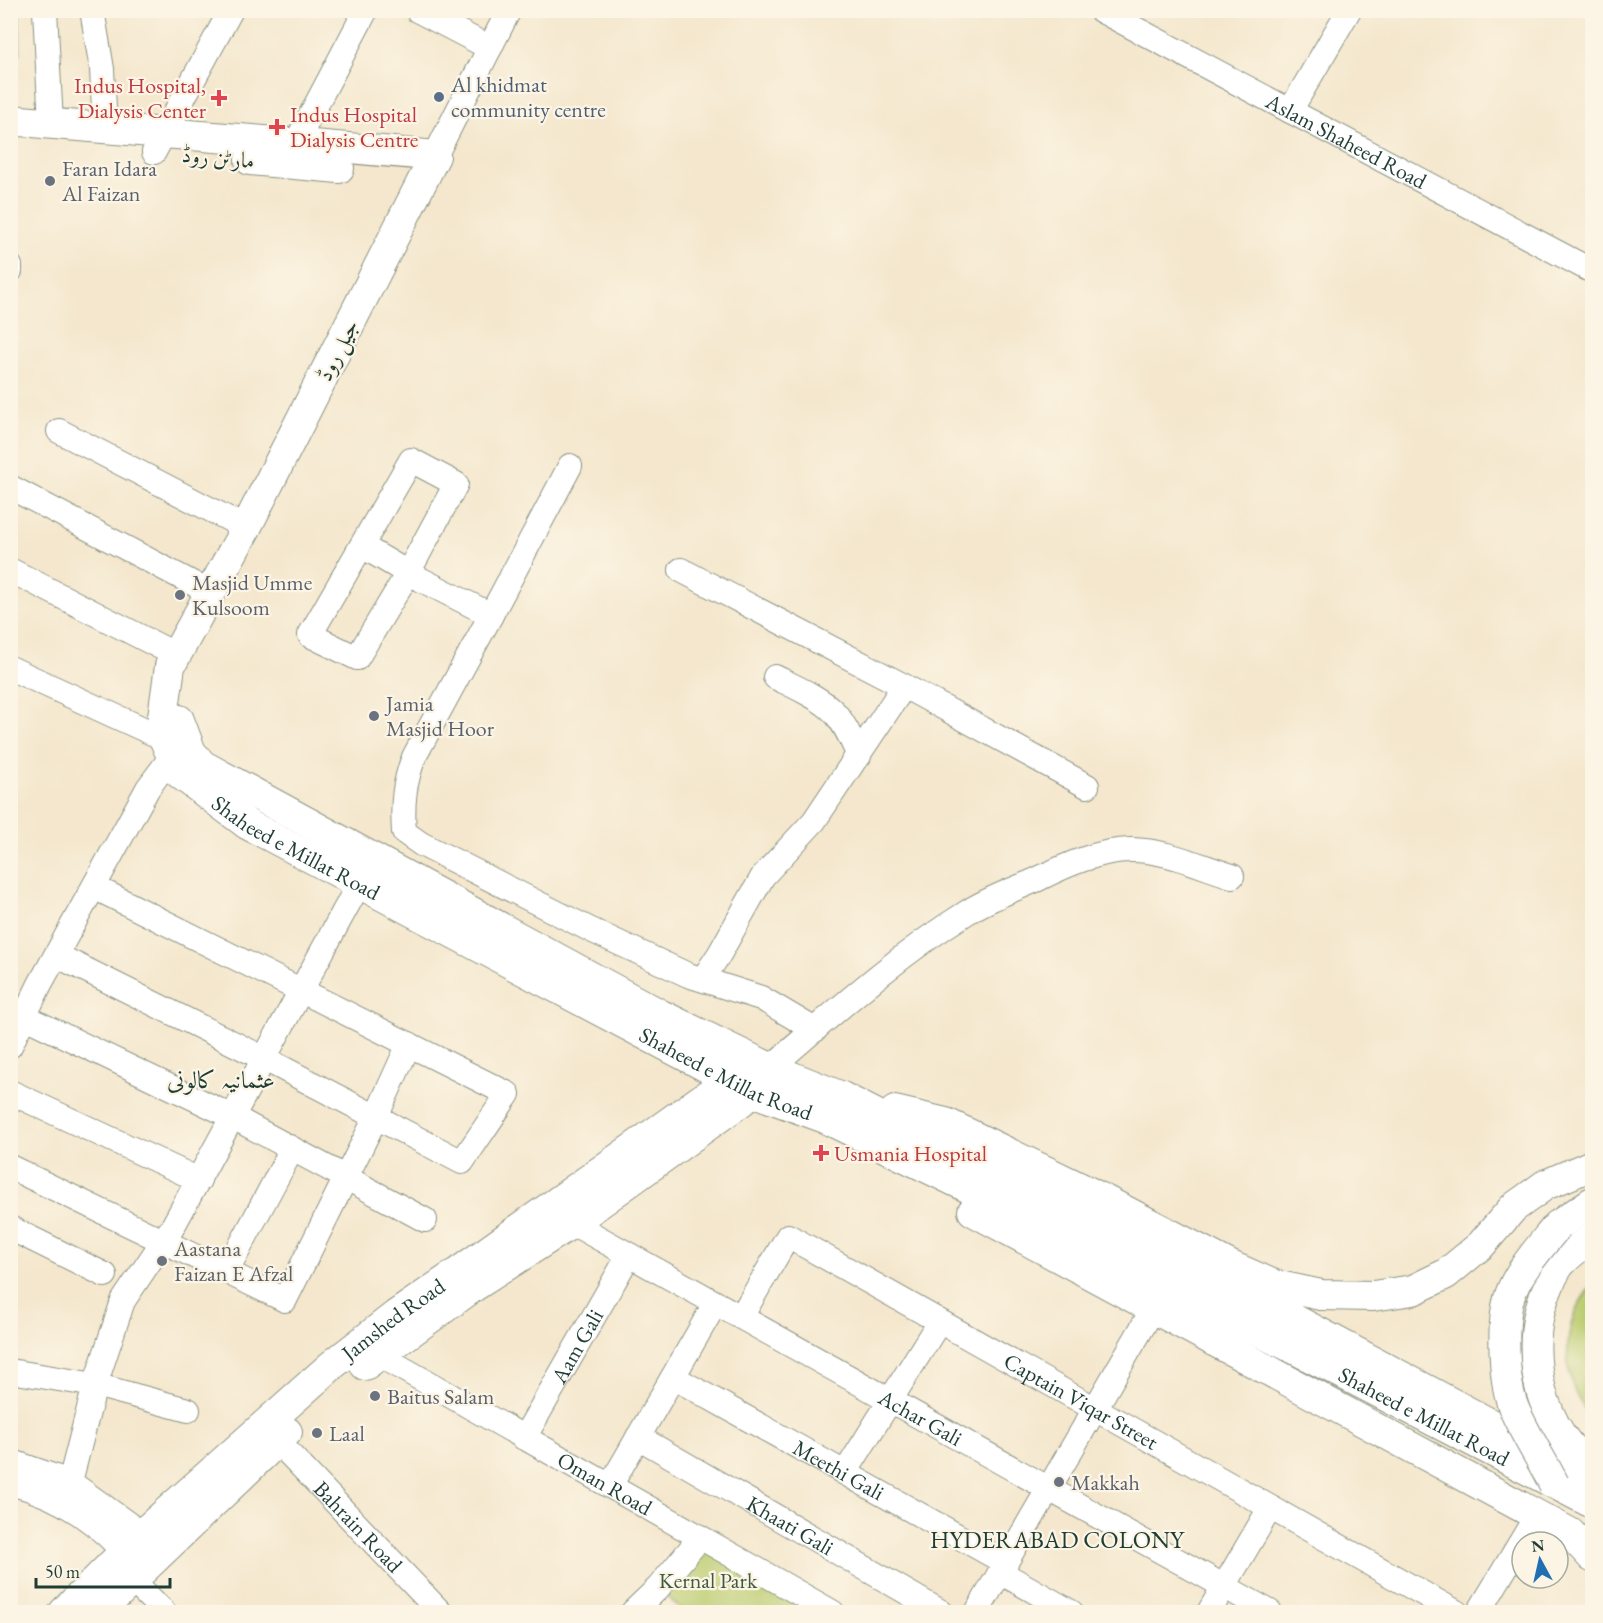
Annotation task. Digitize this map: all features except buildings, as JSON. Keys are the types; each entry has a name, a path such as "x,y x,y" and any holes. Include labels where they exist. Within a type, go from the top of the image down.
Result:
{"main road":[{"name":"مارٹن روڈ","path":"10,120 105,129 158,143"},
{"name":"مارٹن روڈ","path":"10,137 158,143 431,166"},
{"name":"جیل روڈ","path":"167,689 170,666 246,528 431,166"},
{"path":"167,689 161,731 168,748"},
{"name":"Shaheed e Millat Road","path":"167,689 191,752 202,765 366,871"},
{"name":"Shaheed e Millat Road","path":"168,748 179,772 247,824 366,871 661,1015 752,1076 834,1108 1068,1236 1296,1349 1593,1503"},
{"name":"Jamshed Road","path":"64,1612 140,1558 377,1354 473,1287 572,1223 752,1076"},
{"name":"Jamshed Road","path":"99,1612 140,1558 332,1365 396,1315 498,1244 752,1076"},
{"path":"834,1108 945,1124 1089,1192 1232,1266 1275,1285 1320,1295 1373,1296 1413,1290 1446,1274 1481,1245 1513,1208 1545,1185 1593,1165"},
{"path":"834,1108 830,1135 834,1141 960,1204 1570,1533 1593,1557"},
{"path":"834,1108 1243,1292 1593,1478"},
{"path":"1554,1484 1514,1410 1505,1367 1504,1329 1511,1290 1534,1255 1557,1226 1593,1202"},
{"path":"1593,1238 1559,1266 1540,1309 1534,1341 1542,1396 1575,1455 1593,1467"}],"street":[{"path":"45,10 51,124"},
{"path":"158,143 231,10"},
{"path":"291,153 366,10"},
{"path":"417,10 490,48"},
{"name":"جیل روڈ","path":"431,166 509,10"},
{"name":"Aslam Shaheed Road","path":"1100,10 1593,271"},
{"path":"1290,111 1349,10"},
{"path":"93,11 102,69 105,129"},
{"path":"10,266 10,271"},
{"path":"59,431 246,528"},
{"path":"411,460 456,484 408,573 357,658 310,635 411,460"},
{"path":"570,466 414,757 406,779 402,810 404,832 421,844 591,930 703,980 761,998 815,1030"},
{"path":"10,487 211,593"},
{"path":"362,546 408,573 491,615"},
{"path":"10,570 176,655"},
{"path":"681,570 904,686 1086,786"},
{"path":"10,668 168,748 56,955 10,1046"},
{"path":"775,677 806,693 832,711 849,734 859,756"},
{"path":"703,980 763,876 814,820 904,686"},
{"path":"752,1076 815,1030 877,976 967,912 1053,871 1095,856 1130,850 1149,852 1232,876"},
{"path":"70,1482 94,1385 123,1301 164,1240 199,1179 366,871"},
{"path":"56,955 265,1059 462,1162 508,1094 94,886"},
{"path":"25,1017 233,1117 425,1220"},
{"path":"10,1167 285,1300 376,1117 409,1044"},
{"path":"10,1092 199,1179"},
{"path":"227,1271 292,1149"},
{"name":"Achar Gali","path":"572,1223 1270,1612"},
{"path":"10,1228 105,1275"},
{"name":"Captain Viqar Street","path":"741,1317 788,1236 1456,1612"},
{"name":"Aam Gali","path":"524,1438 629,1255"},
{"path":"610,1486 715,1304"},
{"path":"977,1612 1153,1309"},
{"path":"845,1473 939,1322"},
{"name":"Oman Road","path":"377,1354 832,1612"},
{"path":"10,1371 94,1385 188,1410"},
{"name":"Meethi Gali","path":"673,1377 845,1473 1003,1568 1071,1612"},
{"name":"Khaati Gali","path":"638,1437 941,1612"},
{"name":"Bahrain Road","path":"277,1441 440,1612"},
{"path":"10,1461 70,1482 140,1558 164,1612"},
{"path":"10,1483 55,1498 80,1512 140,1558"},
{"path":"1209,1612 1270,1508"},
{"path":"1479,1612 1537,1515"},
{"path":"633,1612 658,1588 700,1538"}],"green space":[{"path":"11,10 19,11 20,53 11,52"},
{"path":"1592,1286 1592,1420 1575,1392 1568,1365 1568,1351 1572,1322 1577,1309"},
{"name":"Kernal Park","path":"700,1538 832,1612 684,1612 658,1588"}],"place":[{"name":"Al khidmat community centre","path":"439,97"},
{"name":"Indus Hospital, Dialysis Center","path":"219,98"},
{"name":"Indus Hospital Dialysis Centre","path":"277,127"},
{"name":"Faran Idara Al Faizan","path":"50,181"},
{"name":"Masjid Umme Kulsoom","path":"180,595"},
{"name":"Jamia Masjid Hoor","path":"374,716"},
{"name":"Usmania Hospital","path":"821,1153"},
{"name":"Aastana Faizan E Afzal","path":"162,1261"},
{"name":"Baitus Salam","path":"375,1396"},
{"name":"Laal","path":"317,1433"},
{"name":"Makkah","path":"1059,1482"}],"district":[{"name":"عثمانیہ کالونی","path":"221,1080"},
{"name":"HYDERABAD COLONY","path":"1057,1540"}]}
